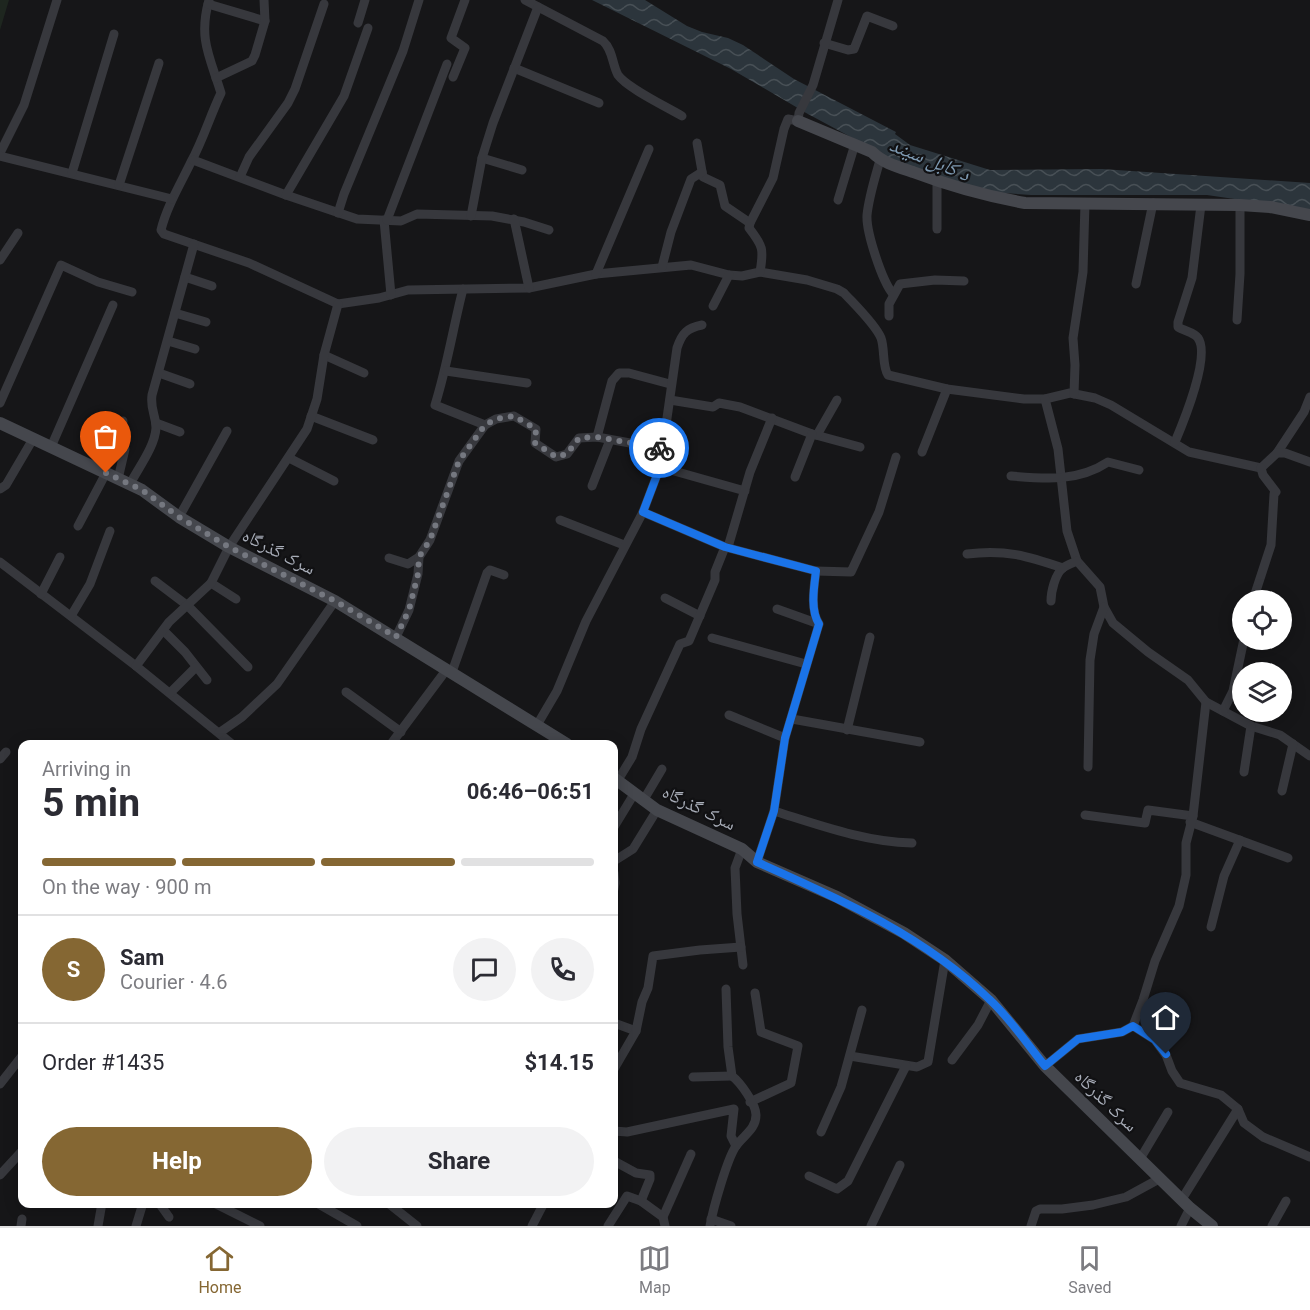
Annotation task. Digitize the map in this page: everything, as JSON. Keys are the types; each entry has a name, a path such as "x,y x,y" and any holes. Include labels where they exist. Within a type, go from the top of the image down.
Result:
{"street":[{"path":"57,0 24,105 0,154 172,199"},
{"path":"216,78 252,60 265,21 264,0"},
{"path":"358,23 364,0"},
{"path":"338,213 403,51 419,0"},
{"path":"453,77 465,48 452,38 465,0"},
{"path":"525,0 603,41 608,46 619,76 634,88 682,116"},
{"path":"799,117 813,85 838,0"},
{"path":"265,21 208,2 204,22 204,39 221,93 193,160 172,199 161,231 164,234 249,262 338,304 408,290 529,288 596,274 691,265 729,275 742,276 760,272 807,280 844,293 879,334 884,348 885,370 888,375 947,389 1024,399 1045,399 1074,394 1095,398 1111,405 1134,421 1175,442 1189,452 1261,468"},
{"path":"240,177 249,157 288,103 295,89 324,4"},
{"path":"471,216 482,158 493,123 538,7"},
{"path":"824,43 854,50 867,16 893,26"},
{"path":"286,195 344,96 368,28"},
{"path":"72,173 114,34"},
{"path":"119,185 159,63"},
{"path":"391,295 385,220 447,64"},
{"path":"514,68 598,103"},
{"path":"760,272 763,252 760,242 749,228 750,223 774,178 788,119 799,117 872,152 880,160 937,182 991,197 1025,203 1240,205 1270,207 1310,215"},
{"path":"697,143 703,177 720,185 725,206 750,223"},
{"path":"838,200 855,144"},
{"path":"596,274 649,149"},
{"path":"482,158 522,170"},
{"path":"193,160 357,219 400,221 417,214 471,216 514,219 549,230"},
{"path":"880,160 870,195 867,218 886,286 893,294"},
{"path":"662,267 670,232 691,179 702,172"},
{"path":"937,182 937,229"},
{"path":"1074,394 1073,338 1083,272 1085,203"},
{"path":"1137,284 1153,203"},
{"path":"1175,442 1190,406 1202,354 1200,341 1196,335 1178,327 1192,278 1201,205"},
{"path":"1238,320 1240,205"},
{"path":"514,219 529,288"},
{"path":"0,260 18,233"},
{"path":"124,481 154,438 156,423 150,406 194,244"},
{"path":"0,403 61,265 98,282 132,292"},
{"path":"713,306 729,275"},
{"path":"185,277 212,286"},
{"path":"888,316 889,304 900,284 935,280 964,281"},
{"path":"463,289 446,371 435,405 485,425"},
{"path":"136,666 169,622 211,583 229,547 307,429 338,304"},
{"path":"51,447 113,305"},
{"path":"175,313 206,322"},
{"path":"537,725 557,691 586,621 643,512 660,467 670,400 670,384 680,337 683,332 692,327 702,325"},
{"path":"168,341 195,349"},
{"path":"324,354 364,373"},
{"path":"446,371 527,383"},
{"path":"159,373 190,384"},
{"path":"597,437 612,381 619,373 629,373 670,384"},
{"path":"922,452 947,389"},
{"path":"1261,468 1277,453 1304,412 1310,397"},
{"path":"1045,399 1058,449 1066,531 1077,561 1100,587 1104,607 1113,623 1148,652 1188,680 1206,702 1251,726 1280,735 1310,756"},
{"path":"670,400 713,407 719,403 740,407 814,435 860,447"},
{"path":"795,477 814,435 837,400"},
{"path":"311,416 373,440"},
{"path":"390,558 408,564 419,557 430,540 459,461 485,425 496,419 514,416 536,429 535,443 556,457 567,454 579,438 597,437 663,449"},
{"path":"618,776 632,757 641,729 680,644 689,642 715,580 755,459 772,418"},
{"path":"123,422 121,438 125,449 124,481"},
{"name":"سرک گذرگاه","path":"0,423 142,490 179,517 229,547 335,601 561,740"},
{"path":"156,423 180,432"},
{"path":"179,517 227,431"},
{"path":"0,489 6,485 33,439"},
{"path":"592,486 610,440"},
{"path":"1277,453 1310,462"},
{"path":"643,512 726,547 751,555 816,571 851,572 879,512 896,457"},
{"path":"289,458 334,481"},
{"path":"1011,476 1061,479 1083,474 1108,462 1139,470"},
{"path":"660,467 745,491"},
{"path":"1256,590 1271,545 1274,494 1276,492 1263,475 1261,468"},
{"path":"78,526 106,473"},
{"path":"561,520 624,545"},
{"path":"71,616 90,584 110,531"},
{"path":"967,555 1004,552 1035,558 1063,568"},
{"path":"41,594 60,557"},
{"path":"396,637 409,610 418,574 419,557"},
{"path":"1051,601 1051,593 1063,568 1077,561"},
{"path":"0,562 136,666 227,740"},
{"path":"394,740 450,671 487,573 490,570 504,575"},
{"path":"816,571 815,618 819,624"},
{"path":"155,581 188,606 248,667"},
{"path":"211,583 236,599"},
{"path":"665,598 700,616"},
{"path":"219,733 242,717 277,684 335,601"},
{"path":"1088,767 1090,660 1094,634 1104,607"},
{"path":"777,609 819,624"},
{"path":"757,862 774,811 785,738 819,624"},
{"path":"164,631 185,652 207,680"},
{"path":"712,638 806,664"},
{"path":"847,730 870,638"},
{"path":"1223,711 1233,691 1242,650"},
{"path":"170,693 196,667"},
{"path":"346,692 401,732"},
{"path":"1045,1066 1078,1039 1122,1032 1133,1026 1155,961 1179,906 1186,875 1186,843 1206,702"},
{"path":"729,715 785,738"},
{"path":"792,719 920,742"},
{"path":"1244,772 1251,726"},
{"path":"1282,791 1293,744"},
{"path":"618,822 662,769"},
{"name":"سرک گذرگاه","path":"618,781 657,810 742,849 757,862 837,897 904,933 945,960 991,1000 1045,1066 1159,1179 1212,1226"},
{"path":"618,858 633,849 657,810"},
{"path":"1084,815 1145,823 1148,810 1191,819 1288,858"},
{"path":"774,811 866,837 893,843 912,843"},
{"path":"1211,927 1224,876 1240,840"},
{"path":"742,849 735,868 743,965"},
{"path":"618,1062 636,1031 642,1002 648,988 653,956 741,947"},
{"path":"850,1056 918,1067 928,1062 945,960"},
{"path":"726,989 728,1047 732,1076"},
{"path":"750,1101 791,1083 798,1046 761,1032 755,993"},
{"path":"952,1060 978,1025 991,1000"},
{"path":"821,1132 841,1087 862,1010"},
{"path":"618,1024 636,1031"},
{"path":"1133,1026 1155,1040 1166,1054 1172,1071 1180,1083 1221,1095 1238,1109 1244,1123 1263,1137 1310,1157"},
{"path":"0,1084 18,1061"},
{"path":"809,1176 837,1189 848,1181 906,1066"},
{"path":"693,1077 732,1076 738,1081 753,1104 756,1116 752,1128 736,1146 717,1195 711,1222 731,1226"},
{"path":"618,1131 627,1132 734,1109 731,1136 736,1146"},
{"path":"1181,1226 1186,1204 1238,1109"},
{"path":"1140,1159 1168,1112"},
{"path":"608,1226 627,1196 641,1201 664,1221 691,1154"},
{"path":"0,1175 18,1155"},
{"path":"618,1163 636,1173 650,1175 641,1201"},
{"path":"871,1226 900,1165"},
{"path":"1031,1226 1036,1212 1040,1209 1062,1209 1126,1197 1159,1179"},
{"path":"1272,1226 1286,1201"},
{"path":"98,1226 101,1208"},
{"path":"136,1226 141,1208"},
{"path":"163,1208 169,1217"},
{"path":"224,1208 260,1226"},
{"path":"326,1208 357,1226"},
{"path":"394,1208 417,1226"},
{"path":"532,1226 541,1208"}],"shaded area":[{"path":"0,0 9,0 0,30"}],"water":[{"name":"د کابل سيند","path":"592,0 645,0 687,26 728,38 743,45 794,79 896,132 895,134 910,145 990,170 1102,169 1310,183 1310,210 1207,195 1031,195 990,192 908,166 888,157 731,69"}],"way so far":[{"path":"106,473 142,490 179,517 229,547 335,601 396,637 409,610 418,574 419,557 430,540 459,461 485,425 496,419 514,416 536,429 535,443 556,457 567,454 579,438 597,437 659,448"}],"route":[{"path":"659,448 663,449 660,467 643,512 725,547 816,571 815,618 819,624 785,738 774,811 757,862 837,897 904,933 945,960 991,1000 1045,1066 1078,1039 1122,1032 1133,1026 1155,1040 1166,1054"}]}
